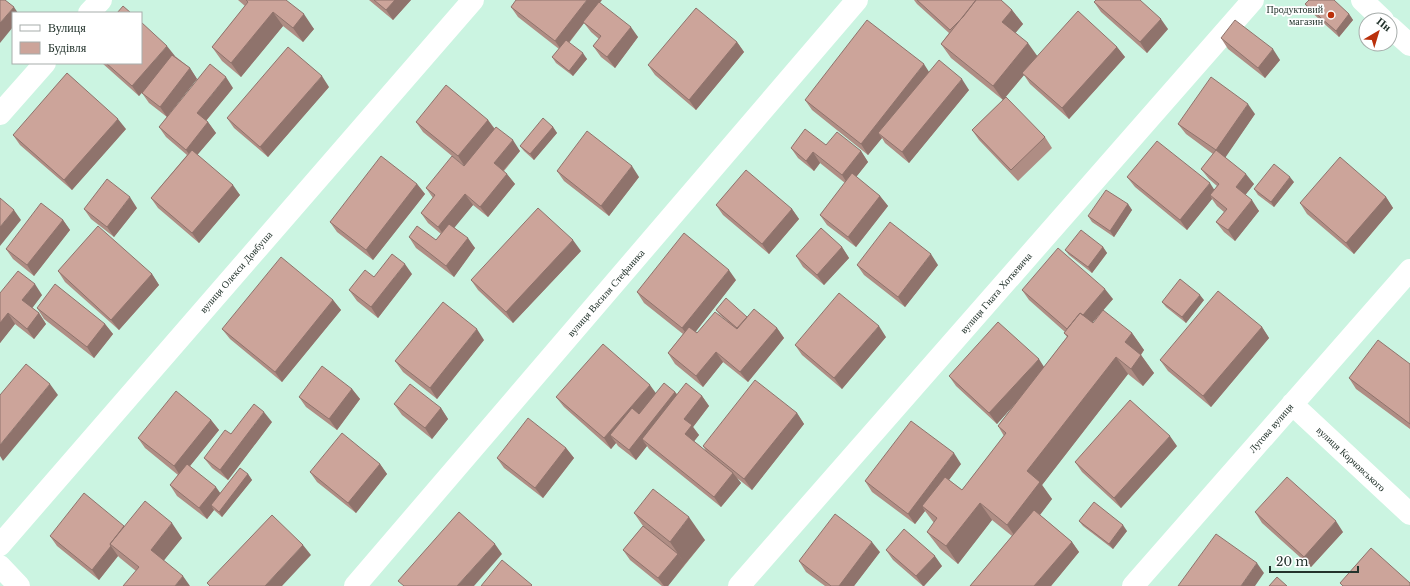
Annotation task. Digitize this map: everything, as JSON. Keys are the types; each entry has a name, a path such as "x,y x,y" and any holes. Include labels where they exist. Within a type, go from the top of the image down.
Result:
{"street":[{"path":"91,12 101,0"},
{"name":"вулиця Олекси Довбуша","path":"0,545 473,0"},
{"name":"вулиця Василя Стефаника","path":"355,586 857,0"},
{"name":"вулиця Гната Хоткевича","path":"739,586 1253,0"},
{"path":"1362,0 1375,12"},
{"path":"1398,34 1410,45"},
{"path":"0,114 44,64"},
{"name":"Лугова вулиця","path":"1133,586 1410,270"},
{"name":"вулиця Корчовського","path":"1292,404 1410,514"},
{"path":"0,566 19,586"}],"building":[{"path":"0,0 5,0 14,7 0,23"},
{"path":"246,0 286,0 304,14 293,28 273,12 231,63 212,47 248,2"},
{"path":"374,0 395,0 386,10"},
{"path":"516,0 587,0 555,41 511,7"},
{"path":"917,0 976,0 963,17 950,30"},
{"path":"976,0 1001,0 1012,10 1002,22 1028,43 993,86 941,44"},
{"path":"1096,0 1140,0 1161,19 1140,42 1094,2"},
{"name":"Продуктовий магазин","path":"1309,0 1334,0 1349,14 1336,31 1305,4"},
{"path":"599,2 631,27 607,57 593,46 601,36 583,22"},
{"path":"123,6 130,12 118,12"},
{"path":"696,8 737,42 689,100 648,65"},
{"path":"1078,11 1117,47 1062,108 1022,73"},
{"path":"867,20 924,64 861,144 805,100"},
{"path":"1235,20 1273,49 1258,68 1221,38"},
{"path":"142,23 167,46 132,86 107,64 142,64"},
{"path":"566,40 583,53 569,71 552,57"},
{"path":"288,47 322,76 260,147 227,118"},
{"path":"172,55 190,68 160,107 142,93"},
{"path":"939,60 962,79 902,152 878,133"},
{"path":"210,64 226,77 197,113 208,122 186,150 159,127"},
{"path":"67,73 118,119 64,180 13,135"},
{"path":"1211,77 1248,104 1216,150 1178,124"},
{"path":"446,85 488,120 458,156 416,122"},
{"path":"1006,97 1045,137 1011,170 972,130"},
{"path":"543,118 553,127 530,154 520,146"},
{"path":"496,127 513,140 494,163 507,174 480,207 465,194 438,227 421,213 435,195 426,188 452,156 464,166"},
{"path":"805,129 826,145 837,132 861,151 842,175 813,152 806,161 791,148"},
{"path":"587,131 632,166 601,206 557,171"},
{"path":"1157,141 1210,183 1180,220 1127,177"},
{"path":"192,150 233,185 192,233 151,198"},
{"path":"1216,150 1246,174 1236,187 1252,200 1228,230 1216,222 1227,209 1210,195 1219,184 1201,169"},
{"path":"381,156 417,184 366,250 330,222"},
{"path":"1340,157 1386,197 1346,243 1300,203"},
{"path":"1274,164 1290,177 1271,202 1254,189"},
{"path":"746,170 792,209 762,244 716,205"},
{"path":"852,173 880,196 848,237 820,215"},
{"path":"107,179 130,197 107,227 84,209"},
{"path":"1106,190 1128,204 1110,231 1088,216"},
{"path":"0,198 14,210 0,227"},
{"path":"41,203 63,220 27,265 6,249"},
{"path":"538,208 573,240 506,312 471,280"},
{"path":"890,222 931,254 898,297 857,265"},
{"path":"449,224 468,238 446,266 409,237 417,226 436,240"},
{"path":"98,226 152,274 111,320 58,271"},
{"path":"821,228 842,247 817,275 796,256"},
{"path":"1081,230 1103,247 1088,267 1065,250"},
{"path":"684,233 729,270 682,328 637,292"},
{"path":"1058,248 1105,289 1083,315 1080,313 1067,329 1022,290"},
{"path":"392,254 405,264 371,307 349,290 365,270 374,277"},
{"path":"281,257 333,300 275,372 222,329"},
{"path":"18,271 35,284 22,300 39,313 27,329 8,313 0,323 0,293"},
{"path":"1180,279 1200,295 1182,317 1162,302"},
{"path":"55,284 105,324 87,347 37,308"},
{"path":"1218,291 1262,327 1203,396 1160,360"},
{"path":"839,293 879,326 834,378 795,345"},
{"path":"726,298 747,317 737,328 716,310"},
{"path":"443,302 477,329 430,388 395,361"},
{"path":"754,309 777,328 740,372 716,352 696,376 668,353 689,327 697,333 715,312 737,329"},
{"path":"1103,310 1132,333 1125,342 1141,355 1131,369 1116,357 1027,471 1040,482 1007,525 980,503 946,546 927,532 937,518 922,506 945,477 962,490 1006,433 998,426 1068,336 1064,333 1080,313 1093,323"},
{"path":"998,322 1039,359 989,413 949,376"},
{"path":"1378,340 1410,364 1410,424 1349,378"},
{"path":"603,344 650,385 604,438 556,397"},
{"path":"26,364 50,384 0,445 0,395"},
{"path":"322,366 352,389 329,419 299,397"},
{"path":"755,380 797,413 744,479 703,446"},
{"path":"664,383 675,392 629,450 610,435 632,408 639,414"},
{"path":"686,383 702,396 684,419 692,425 685,434 733,473 714,497 642,439"},
{"path":"410,384 441,408 425,428 394,404"},
{"path":"176,391 211,420 174,466 138,438"},
{"path":"1130,400 1170,436 1114,498 1075,462"},
{"path":"254,404 264,412 220,470 204,458 225,430 231,434"},
{"path":"528,418 566,448 535,488 497,458"},
{"path":"911,421 954,453 908,514 865,481"},
{"path":"342,433 380,464 348,503 310,472"},
{"path":"187,464 216,487 199,508 170,485"},
{"path":"240,468 248,474 219,512 211,505"},
{"path":"1287,477 1336,521 1304,557 1255,512"},
{"path":"653,489 689,517 670,542 634,513"},
{"path":"84,493 124,526 110,544 111,546 92,570 50,536"},
{"path":"145,501 172,523 151,550 183,576 175,586 123,586 139,567 110,544"},
{"path":"1094,502 1123,525 1109,544 1079,521"},
{"path":"1034,510 1072,542 1034,586 970,586"},
{"path":"459,512 495,544 457,586 404,586 398,581"},
{"path":"835,514 872,542 839,586 831,586 799,561"},
{"path":"272,515 303,545 265,586 210,586 207,583"},
{"path":"643,526 678,554 658,578 623,550"},
{"path":"904,529 935,556 916,576 886,550"},
{"path":"1216,534 1257,563 1241,586 1178,586"},
{"path":"1371,548 1410,583 1410,586 1343,586 1340,583"},
{"path":"502,560 532,585 481,586"},
{"path":"1277,577 1287,586 1269,586"}],"place":[{"name":"Продуктовий магазин","path":"1331,15"}]}
